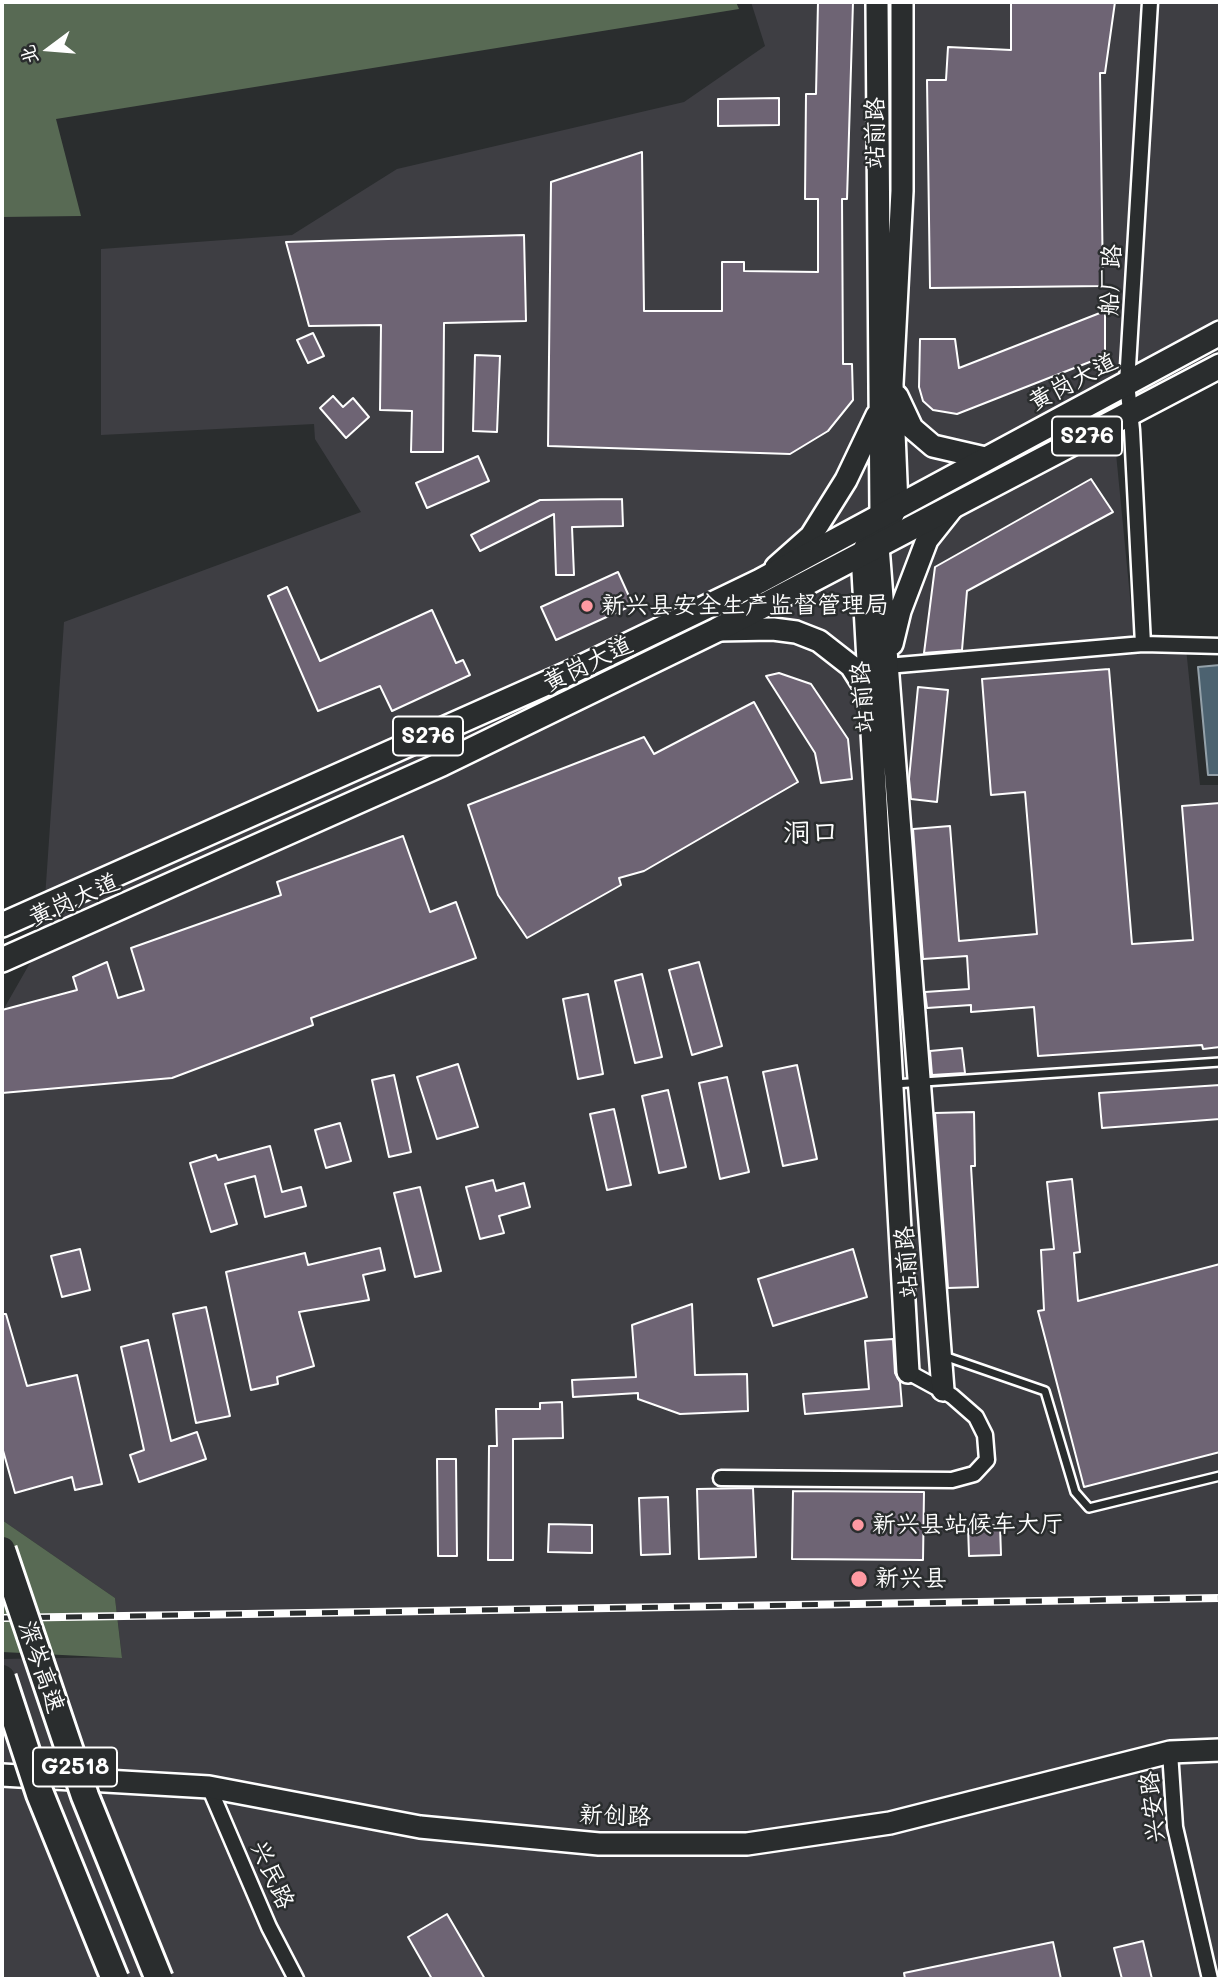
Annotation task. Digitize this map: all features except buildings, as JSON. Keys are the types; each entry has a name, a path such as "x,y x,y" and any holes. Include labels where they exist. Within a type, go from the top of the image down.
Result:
{"highway":[{"name":"深岑高速","path":"2,1550 85,1796 159,1979"},
{"name":"深岑高速","path":"2,1678 40,1794 115,1979"}],"main road":[{"name":"黄岗大道","path":"2,925 567,674 760,581 1220,333"},
{"name":"黄岗大道","path":"2,960 442,764 718,630 1220,366"},
{"path":"93,886 105,915"}],"street":[{"name":"站前路","path":"877,2 878,413 889,510"},
{"name":"站前路","path":"902,2 902,191 892,384 889,510 870,550 872,699 890,1084 908,1373"},
{"name":"船厂路","path":"1143,644 1131,412 1127,383 1150,2"},
{"path":"892,384 912,428 933,446 985,458"},
{"path":"760,581 811,536 846,480 878,413"},
{"path":"954,506 927,540 900,611 887,666 1143,644 1220,646"},
{"name":"站前路","path":"870,550 887,666 943,1390"},
{"path":"718,630 773,629 796,632 819,641 851,666 872,699"},
{"path":"720,1478 952,1480 974,1474 987,1460 985,1435 976,1417 943,1390 908,1373"},
{"name":"新创路","path":"2,1775 209,1787 420,1827 599,1844 747,1844 890,1822 1170,1752 1220,1750"},
{"name":"兴安路","path":"1170,1752 1175,1827 1210,1979"},
{"name":"兴民路","path":"209,1787 269,1927 296,1979"}],"lane":[{"path":"890,1084 1220,1062"},
{"path":"940,1355 1045,1391 1075,1492 1089,1508 1220,1476"}],"shaded area":[{"path":"751,2 1220,2 1220,376 1114,433 1135,648 1186,648 1200,785 1220,785 1220,1979 2,1979 2,1659 122,1657 115,1598 2,1520 2,1012 42,942 64,622 361,512 315,439 314,424 101,435 101,249 292,235 397,169 684,102 765,46"}],"green space":[{"path":"2,2 736,2 739,9 56,119 81,216 2,217"},
{"path":"2,1520 115,1598 122,1658 2,1652"}],"water":[{"path":"1220,665 1220,775 1208,775 1198,667"}],"railway":[{"path":"2,1618 1220,1598"}],"place":[{"name":"新兴县安全生产监督管理局","path":"587,606"},
{"name":"新兴县站候车大厅","path":"858,1525"},
{"name":"新兴县","path":"859,1579"}],"district":[{"name":"洞口","path":"811,833"}]}
